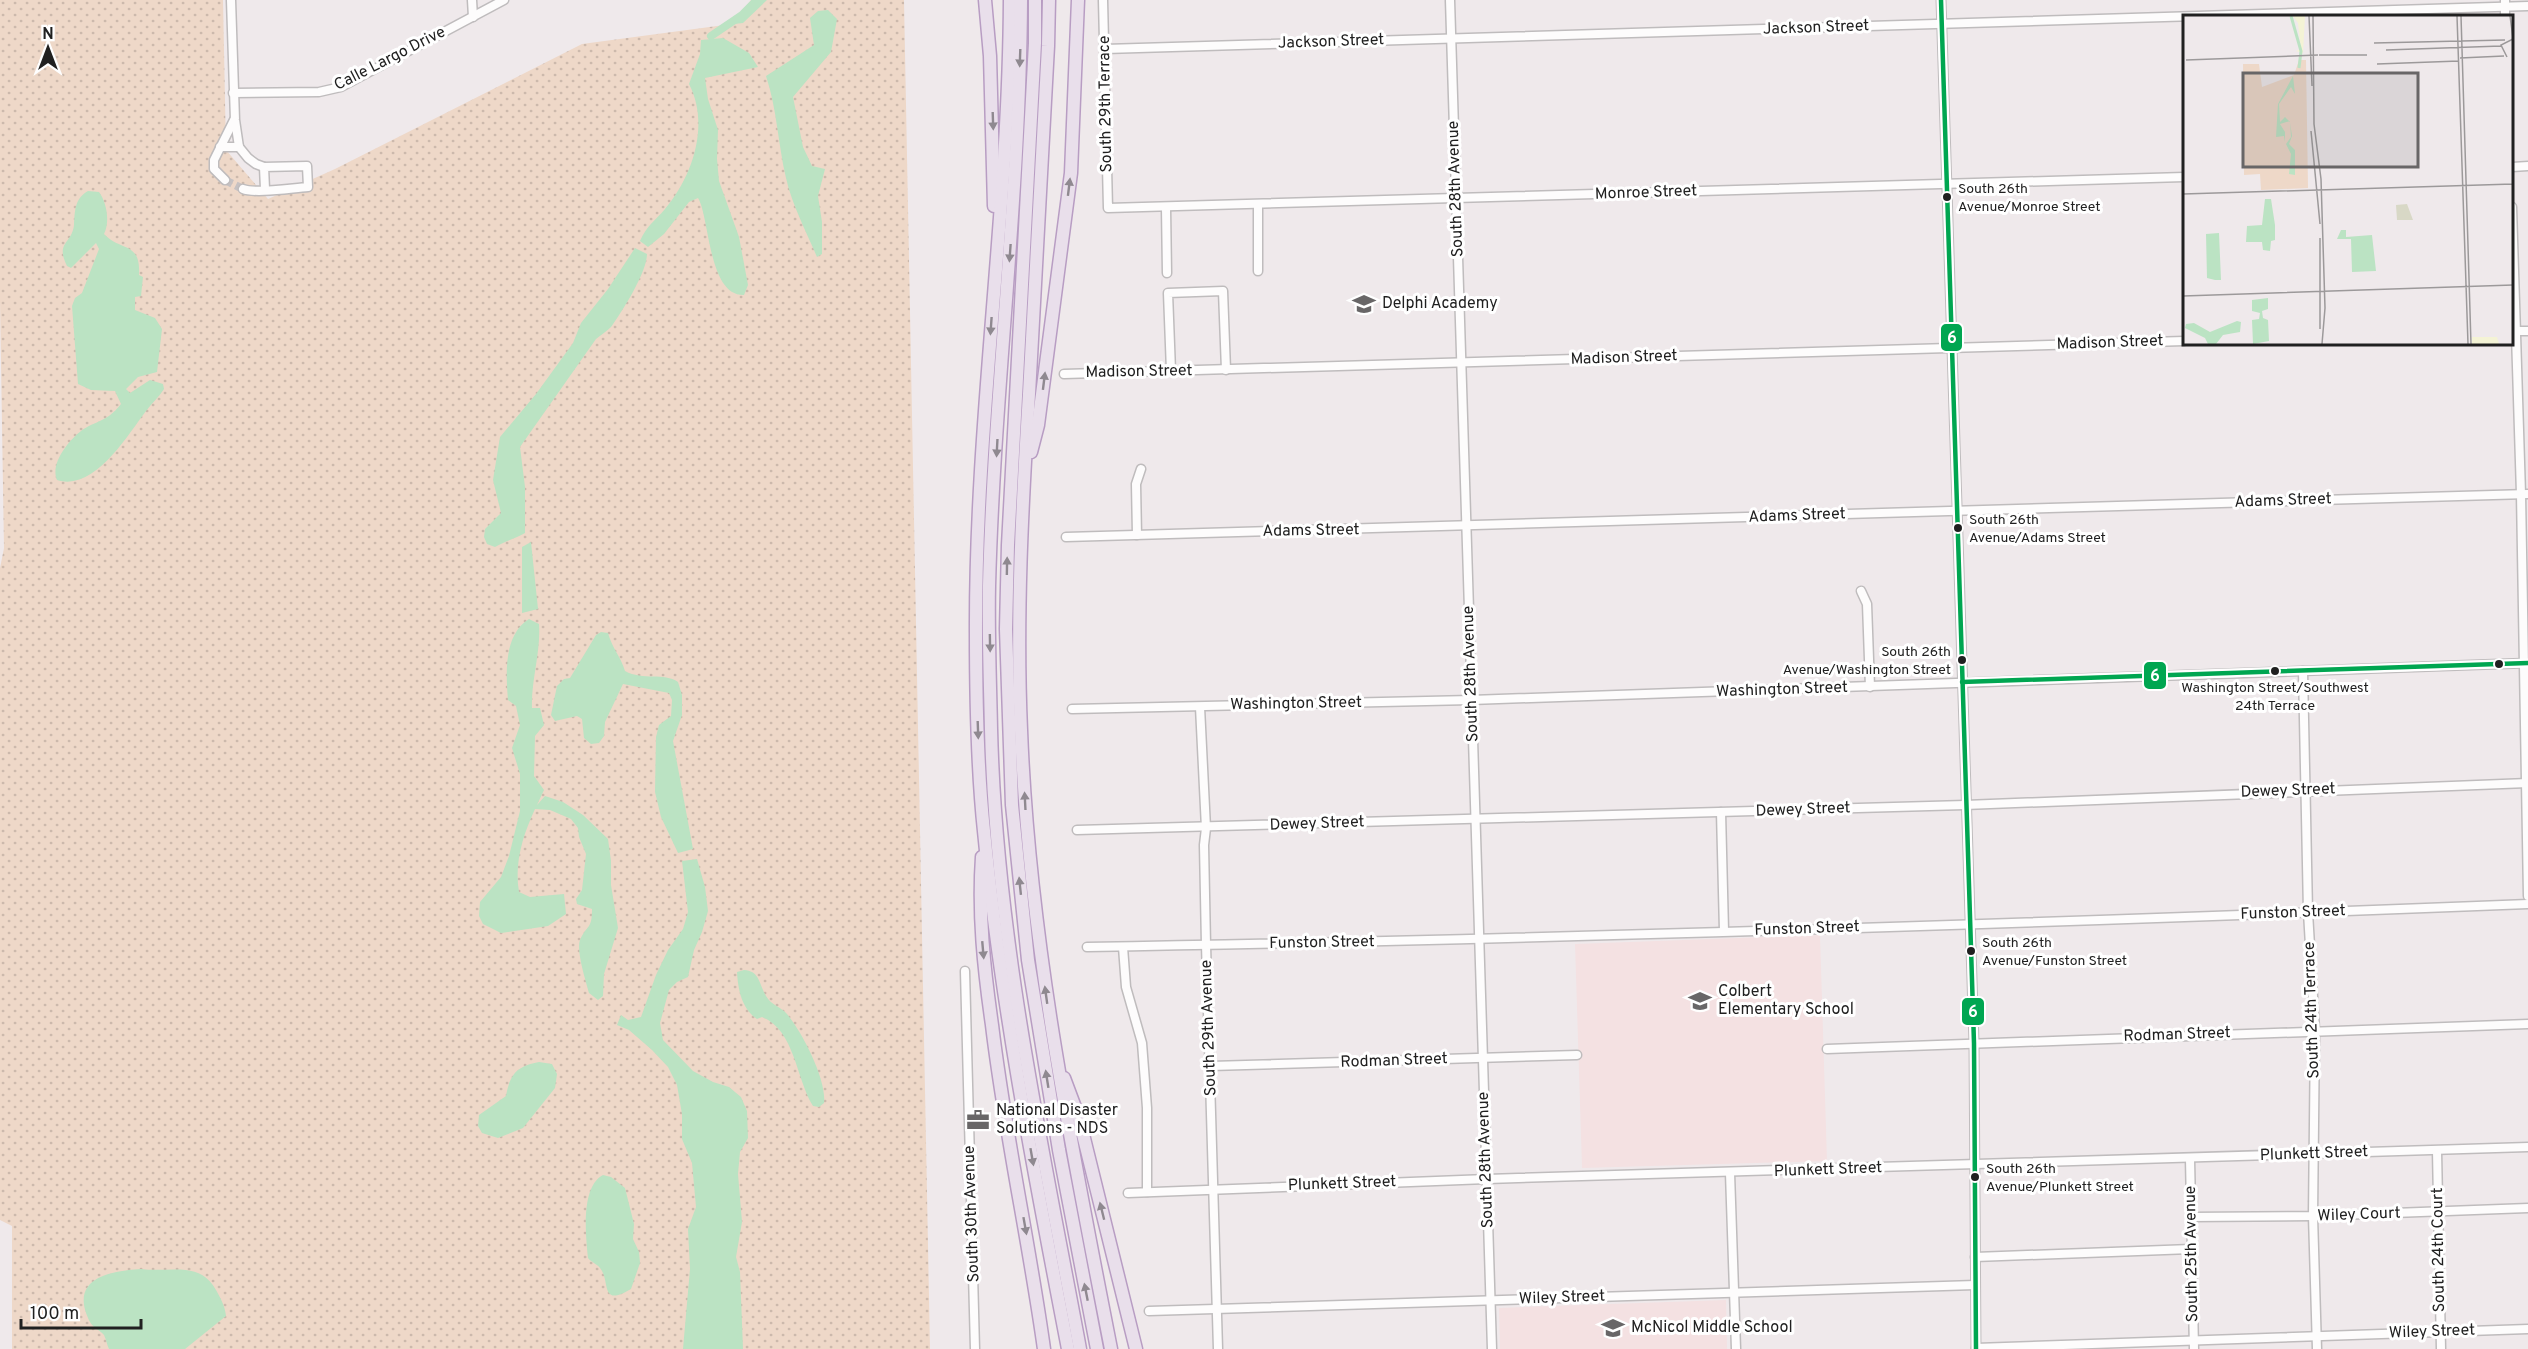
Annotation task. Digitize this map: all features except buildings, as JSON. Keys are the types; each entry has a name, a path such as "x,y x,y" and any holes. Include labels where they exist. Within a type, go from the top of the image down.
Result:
{"highway":[{"path":"985,0 990,56 997,246"},
{"path":"1010,0 1003,167 986,404 976,630 978,734 984,829 1010,1038 1068,1349"},
{"path":"1021,0 1021,58 1014,187 989,586 991,733 1001,877 1016,1001 1080,1349"},
{"path":"1035,0 1035,43 1008,545 1006,630 1012,805 1028,960 1059,1150 1097,1349"},
{"path":"1048,0 1048,57 1018,626 1020,730 1032,888 1054,1053 1110,1349"},
{"path":"1024,479 1038,425 1071,173 1078,0"},
{"path":"984,829 979,891 990,1013 1000,1090 1034,1274 1044,1349"},
{"path":"1054,1053 1079,1118 1136,1349"}],"street":[{"path":"231,0 233,93 239,147 256,164 307,166 308,187 252,192 243,189"},
{"path":"472,0 473,17"},
{"name":"Calle Largo Drive","path":"233,93 319,92 341,87 504,0"},
{"name":"South 29th Terrace","path":"1103,0 1108,208"},
{"name":"South 28th Avenue","path":"1449,0 1491,1349"},
{"path":"1941,0 1974,1043 1975,1164 1973,1182 1976,1349"},
{"name":"Jackson Street","path":"2183,15 2505,3 2528,6"},
{"name":"Jackson Street","path":"1105,49 2183,15"},
{"path":"225,180 214,169 213,160 235,120"},
{"path":"220,147 239,147"},
{"path":"264,166 266,189"},
{"name":"Monroe Street","path":"1108,208 2183,177"},
{"path":"1257,205 1257,271"},
{"path":"1166,208 1167,273"},
{"path":"2513,290 2525,494 2528,896"},
{"path":"1171,370 1168,292 1223,291 1226,370"},
{"path":"2514,331 2528,331"},
{"name":"Madison Street","path":"1064,374 2183,341"},
{"path":"1137,535 1136,484 1141,469"},
{"name":"Adams Street","path":"1066,537 1467,527 2525,494"},
{"path":"1861,591 1867,604 1870,687"},
{"name":"Washington Street","path":"1072,709 1471,700 2527,663"},
{"name":"South 24th Terrace","path":"2303,671 2308,912 2315,1030 2313,1216 2317,1349"},
{"name":"South 29th Avenue","path":"1200,707 1206,828 1204,845 1206,945 1218,1349"},
{"name":"Dewey Street","path":"1077,830 1965,805 2527,783"},
{"path":"1721,812 1724,931"},
{"name":"Funston Street","path":"1087,947 1479,939 1969,924 2528,903"},
{"path":"1123,946 1126,987 1142,1043 1147,1108 1147,1192"},
{"name":"South 30th Avenue","path":"965,971 975,1349"},
{"name":"Rodman Street","path":"1827,1049 2528,1024"},
{"name":"Rodman Street","path":"1211,1066 1577,1055"},
{"name":"Plunkett Street","path":"1128,1193 1487,1179 2528,1148"},
{"name":"South 24th Court","path":"2437,1151 2441,1349"},
{"name":"South 25th Avenue","path":"2190,1159 2194,1345"},
{"path":"1730,1173 1736,1349"},
{"name":"Wiley Court","path":"2190,1216 2313,1216 2528,1208"},
{"path":"1975,1257 2191,1249"},
{"name":"Wiley Street","path":"1149,1311 1975,1285"},
{"name":"Wiley Street","path":"1976,1349 2194,1345 2317,1337 2528,1329"}],"shaded area":[{"path":"0,0 223,0 226,150 268,199 335,169 582,44 732,24 751,0 904,0 930,1349 12,1349 12,1226 0,1220 0,568 4,548 0,301"},
{"path":"752,0 767,0 743,23 734,24 734,21"},
{"path":"828,10 837,19 831,52 793,97 803,147 812,166 825,169 818,196 822,222 822,254 817,257 789,188 773,101 766,76 814,45 810,18 818,11"},
{"path":"723,38 749,53 758,67 705,78 708,99 718,130 719,181 739,237 748,285 744,295 732,292 723,283 712,254 698,198 689,202 664,234 648,247 640,241 648,227 665,209 684,181 695,149 698,116 689,84 700,54 701,40"},
{"path":"88,191 99,192 104,202 107,218 104,234 110,240 129,248 137,257 139,275 143,277 141,296 135,297 135,310 155,318 162,329 157,372 138,377 126,389 130,393 150,380 163,384 164,389 108,459 84,478 71,482 57,480 55,474 62,453 81,431 106,418 121,404 115,391 91,390 78,384 72,306 75,298 82,293 99,249 96,243 71,268 67,266 63,247 73,231 78,202"},
{"path":"635,248 647,254 646,262 639,281 627,302 611,327 596,339 520,447 525,487 525,533 495,547 487,544 484,537 485,529 501,513 493,480 500,437 536,394 573,343 581,323 608,289"},
{"path":"531,542 538,609 522,613 522,547"},
{"path":"529,619 539,624 532,708 540,708 544,725 535,736 534,776 544,790 537,805 545,796 563,802 583,815 608,839 611,885 618,928 604,974 603,996 598,1000 589,993 580,958 580,940 590,924 592,909 577,904 576,899 582,890 586,854 578,828 571,819 550,810 535,809 523,839 518,870 519,892 530,897 564,894 566,914 548,926 501,933 483,924 479,916 480,902 501,877 509,856 520,811 520,774 512,748 520,725 516,706 508,700 507,668 510,645 514,635"},
{"path":"601,632 608,633 625,671 639,676 666,677 678,682 682,695 682,715 673,741 693,849 678,853 661,817 655,792 656,737 659,725 671,716 672,700 669,693 623,684 605,722 604,736 599,743 591,744 584,738 582,719 577,716 555,721 551,715 557,686 564,679 570,678 596,635"},
{"path":"697,859 705,887 708,911 694,950 688,977 677,982 669,990 660,1023 663,1040 693,1071 713,1082 729,1087 741,1097 747,1111 748,1138 740,1152 738,1174 742,1222 736,1257 740,1272 743,1349 683,1349 690,1269 688,1229 696,1207 692,1163 682,1139 682,1114 677,1085 668,1067 652,1050 629,1030 617,1025 621,1015 628,1020 641,1017 656,975 668,950 683,929 688,912 682,861"},
{"name":"Colbert Elementary School","path":"1820,935 1827,1161 1582,1168 1575,944"},
{"path":"744,970 756,976 768,999 787,1014 800,1032 822,1082 824,1103 819,1107 813,1106 807,1095 794,1056 782,1033 773,1023 762,1017 757,1019 744,1004 737,972"},
{"path":"539,1062 552,1064 557,1074 555,1088 523,1128 498,1138 482,1133 478,1126 479,1115 506,1096 516,1072 525,1066"},
{"path":"603,1175 611,1177 625,1188 634,1224 633,1239 639,1252 640,1263 631,1289 614,1296 608,1290 600,1268 588,1258 587,1249 588,1201 596,1181"},
{"path":"141,1269 193,1271 201,1275 216,1290 226,1316 185,1349 109,1349 104,1335 90,1322 84,1296 88,1287 95,1280 105,1275"},
{"name":"McNicol Middle School","path":"1726,1300 1727,1349 1500,1349 1499,1308"}],"waterway":[{"path":"711,36 742,15 757,0"}],"tunnel":[{"path":"225,180 243,189"}],"transit line":[{"name":"6","path":"1941,0 1974,1043 1976,1349"},
{"name":"6","path":"1962,682 2528,663"}],"place":[{"name":"South 26th Avenue/Monroe Street","path":"1947,197"},
{"name":"Delphi Academy","path":"1364,304"},
{"name":"South 26th Avenue/Adams Street","path":"1958,528"},
{"name":"South 26th Avenue/Washington Street","path":"1962,660"},
{"name":"Washington Street/Southwest 24th Terrace","path":"2275,671"},
{"name":"South 26th Avenue/Funston Street","path":"1971,951"},
{"name":"Colbert Elementary School","path":"1700,1001"},
{"name":"National Disaster Solutions - NDS","path":"978,1120"},
{"name":"South 26th Avenue/Plunkett Street","path":"1975,1177"},
{"name":"McNicol Middle School","path":"1613,1328"}]}
